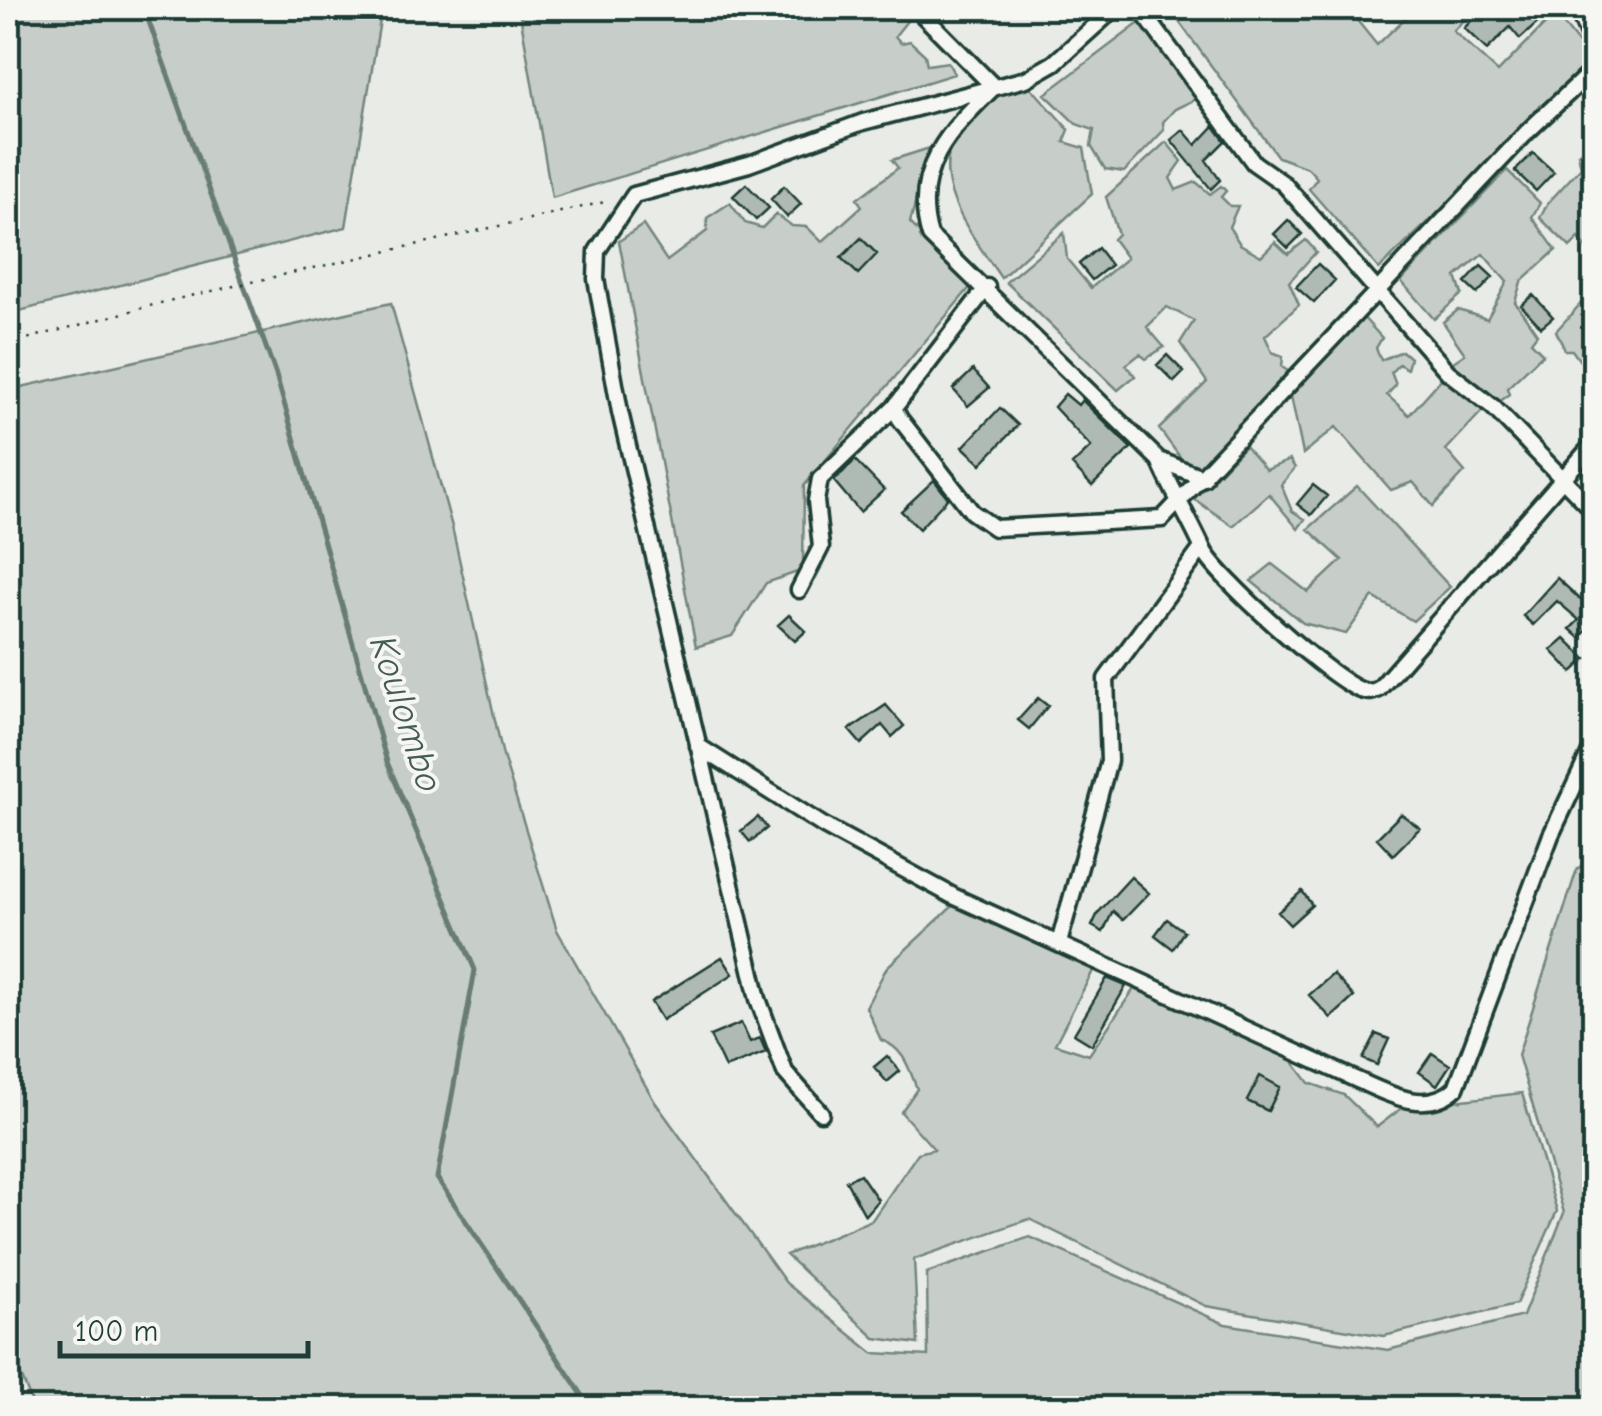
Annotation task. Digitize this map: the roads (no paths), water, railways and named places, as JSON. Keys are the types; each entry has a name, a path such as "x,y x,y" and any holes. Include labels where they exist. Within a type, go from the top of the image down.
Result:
{"street":[{"path":"916,8 994,88"},
{"path":"822,1113 785,1072 771,1042 620,412 596,279 597,251 634,196 748,164 863,122 1041,72 1115,8"},
{"path":"1140,8 1254,163 1284,184 1448,372 1481,396 1594,510"},
{"path":"1578,8 1594,50"},
{"path":"894,408 972,512 995,528 1152,522 1178,506 1528,131 1594,68"},
{"path":"994,88 933,155 922,208 930,236 987,287 1159,460 1178,506 1199,534 1202,548 1280,632 1360,690 1374,692 1594,443"},
{"path":"799,590 820,547 816,501 820,479 894,408 987,287"},
{"path":"1159,460 1204,478"},
{"path":"1059,943 1109,761 1106,679 1202,548"},
{"path":"698,746 908,872 1397,1097 1419,1102 1445,1097 1456,1088 1552,835 1594,744"}],"waterway":[{"name":"Koulombo","path":"144,8 276,375 387,762 475,970 437,1178 591,1408"}]}
